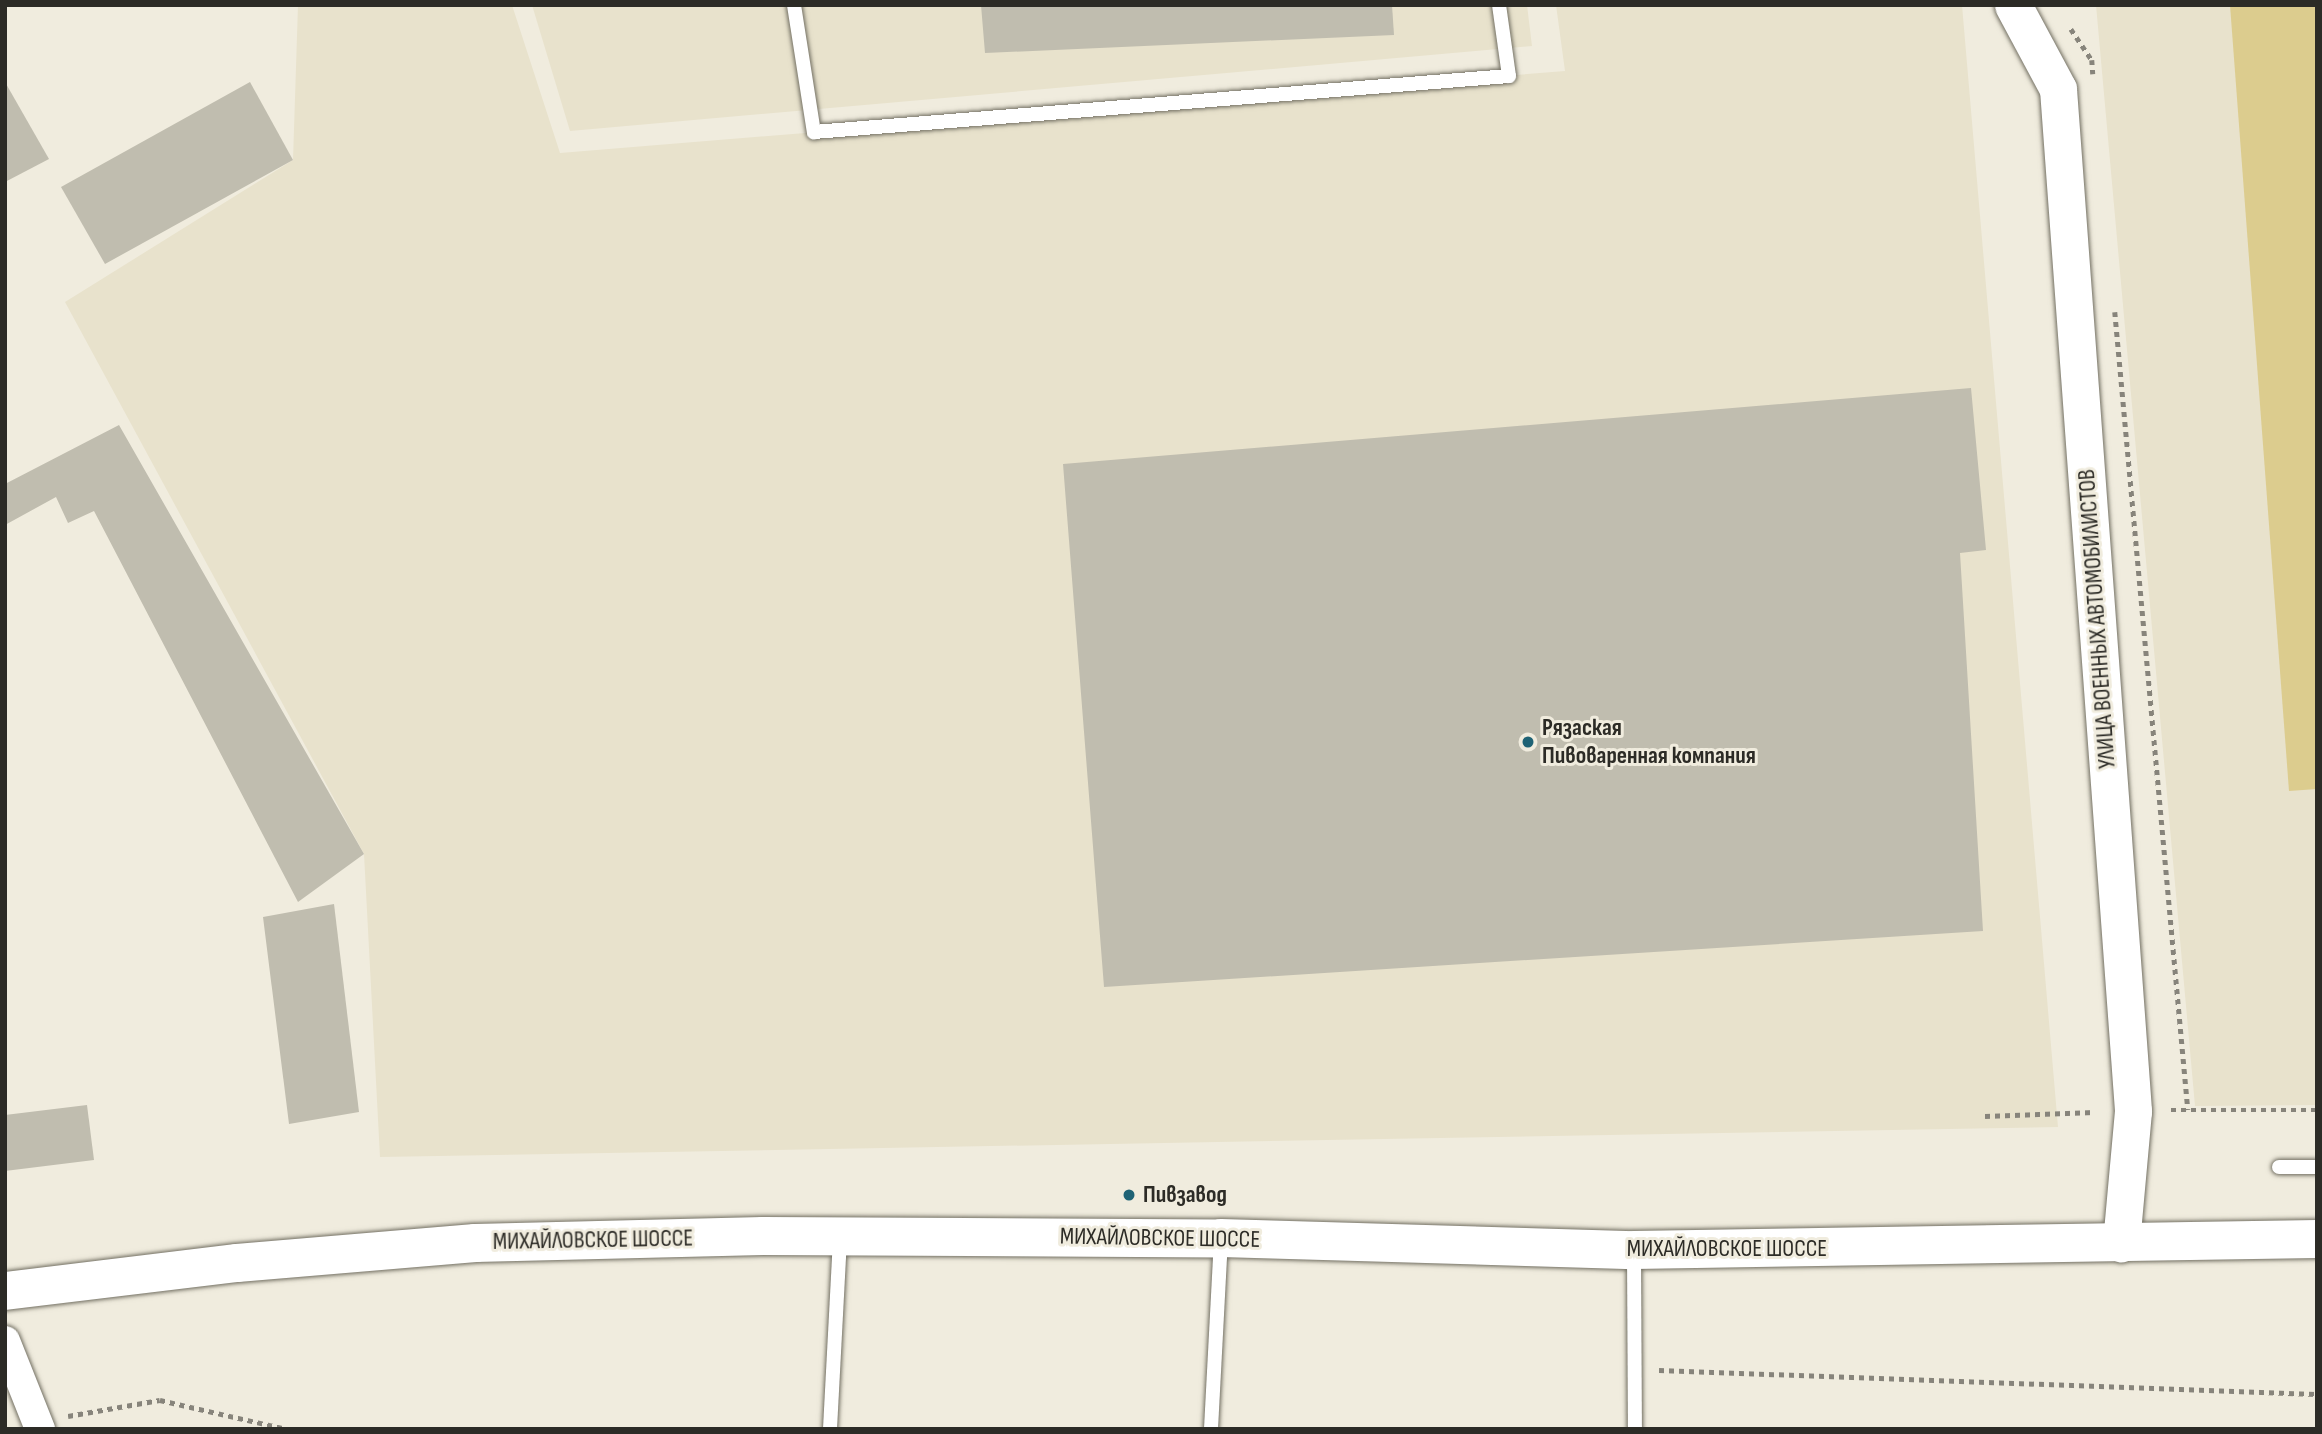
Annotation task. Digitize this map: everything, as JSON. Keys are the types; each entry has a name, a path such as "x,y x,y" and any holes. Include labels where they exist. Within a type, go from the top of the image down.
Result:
{"main road":[{"name":"МИХАЙЛОВСКОЕ ШОССЕ","path":"5,1291 237,1263 475,1243 840,1235 1221,1238 1634,1250 2317,1239"}],"street":[{"name":"УЛИЦА ВОЕННЫХ АВТОМОБИЛИСТОВ","path":"2013,5 2058,89 2133,1111 2121,1243"},
{"path":"5,1341 38,1425"}],"lane":[{"path":"794,5 814,132 1509,76 1499,5"},
{"path":"2279,1167 2317,1167"},
{"path":"830,1429 840,1235"},
{"path":"1211,1429 1221,1238"},
{"path":"1634,1250 1635,1429"}],"path":[{"path":"2063,16 2092,60 2095,88"},
{"path":"2115,309 2188,1110"},
{"path":"1634,1369 2317,1394"},
{"path":"38,1425 160,1400 287,1429"}],"shaded area":[{"path":"298,5 512,5 560,153 1565,71 1556,5 1962,5 2058,1127 380,1157 364,854 65,302 293,160"},
{"path":"532,5 1527,5 1532,46 570,131"},
{"path":"2096,5 2317,5 2317,1105 2195,1106"},
{"path":"2230,5 2317,5 2317,789 2289,791"}],"building":[{"path":"981,5 1392,5 1394,35 985,53"},
{"path":"5,82 49,159 5,182"},
{"path":"250,82 293,160 105,264 61,187"},
{"name":"Рязаская Пивоваренная компания","path":"1971,388 1986,550 1960,553 1983,931 1104,987 1063,464"},
{"path":"119,425 364,854 298,902 94,511 68,523 56,497 5,525 5,484"},
{"path":"334,904 359,1112 289,1124 263,917"},
{"path":"87,1105 94,1160 5,1171 5,1115"}],"place":[{"name":"Рязаская Пивоваренная компания","path":"1528,742"},
{"name":"Пивзавод","path":"1129,1195"}]}
